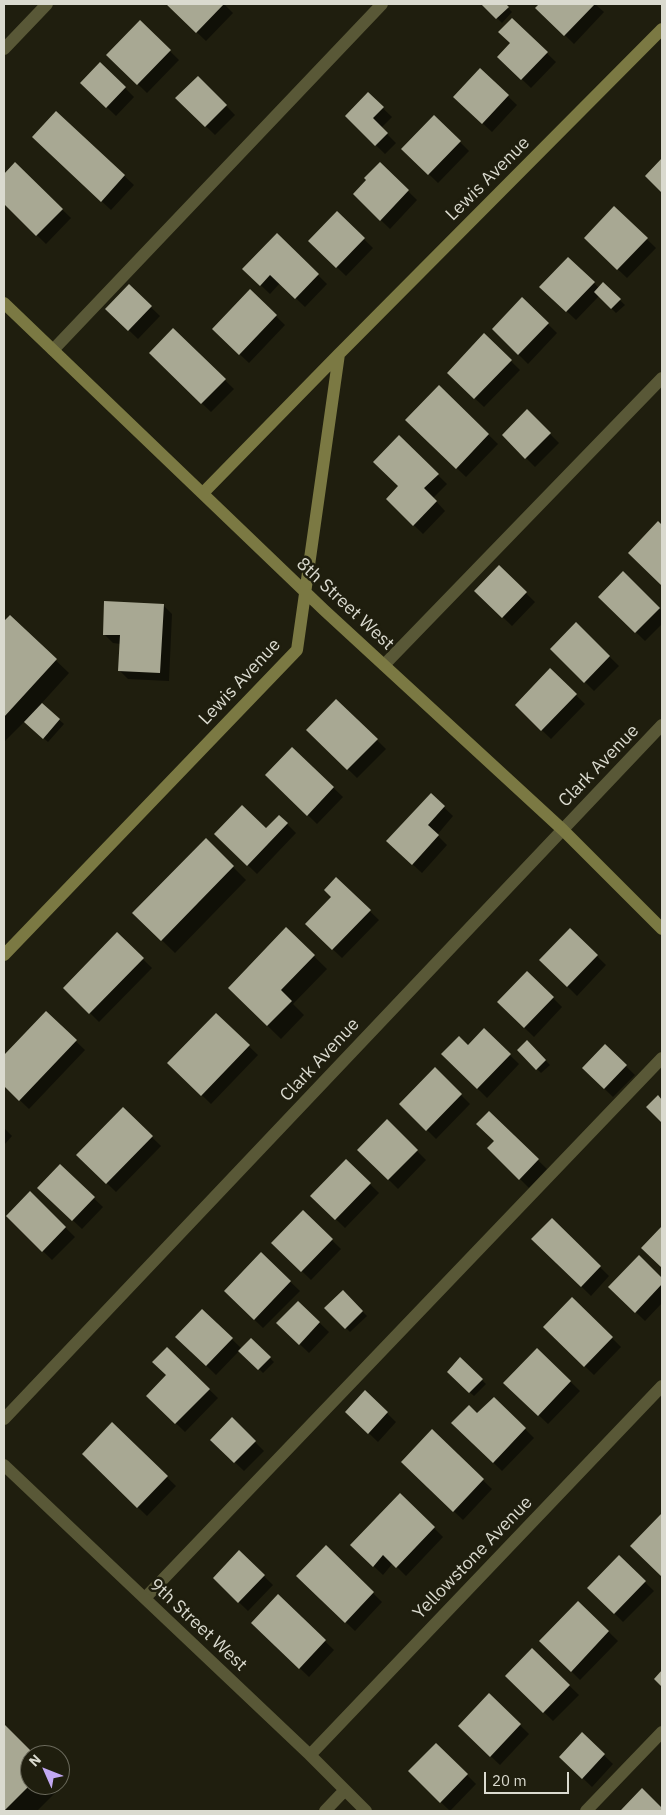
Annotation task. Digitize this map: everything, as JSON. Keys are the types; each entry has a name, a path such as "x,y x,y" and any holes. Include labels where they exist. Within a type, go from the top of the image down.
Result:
{"street":[{"path":"4,49 47,4"},
{"path":"53,350 382,4"},
{"name":"Lewis Avenue","path":"203,493 662,29"},
{"name":"8th Street West","path":"4,302 384,665 563,830 662,929"},
{"name":"Lewis Avenue","path":"4,955 297,650 340,354"},
{"path":"384,665 662,378"},
{"name":"Clark Avenue","path":"4,1419 662,725"},
{"path":"145,1598 662,1058"},
{"name":"Yellowstone Avenue","path":"310,1755 662,1386"},
{"name":"9th Street West","path":"4,1465 310,1755 366,1811"},
{"path":"586,1811 662,1732"},
{"path":"325,1811 344,1791"}],"building":[{"path":"166,4 224,4 196,33"},
{"path":"481,4 506,4 509,7 496,19"},
{"path":"539,4 595,4 564,36 535,8"},
{"path":"512,18 548,52 521,80 497,57 510,43 498,32"},
{"path":"140,20 171,50 137,85 106,55"},
{"path":"100,62 126,87 106,108 80,83"},
{"path":"480,68 509,95 482,124 453,97"},
{"path":"198,76 227,105 205,127 175,98"},
{"path":"368,92 384,107 373,118 388,133 375,146 345,116"},
{"path":"56,111 125,175 101,202 32,137"},
{"path":"434,115 461,141 428,175 401,149"},
{"path":"662,158 662,193 645,176"},
{"path":"15,162 63,209 36,236 4,204 4,174"},
{"path":"380,162 409,190 380,221 353,194 366,180 364,178"},
{"path":"614,206 648,238 617,270 584,238"},
{"path":"337,211 365,238 336,268 308,241"},
{"path":"277,233 319,274 295,299 270,275 260,286 242,269"},
{"path":"568,257 595,282 566,312 539,287"},
{"path":"603,282 621,299 611,309 594,292"},
{"path":"129,284 152,306 128,331 105,309"},
{"path":"250,289 277,315 239,355 212,329"},
{"path":"522,297 549,323 518,355 492,329"},
{"path":"173,328 226,379 201,404 149,353"},
{"path":"484,333 512,360 474,399 447,373"},
{"path":"439,385 489,434 456,469 405,420"},
{"path":"527,409 551,433 525,459 502,435"},
{"path":"399,435 439,474 424,488 437,501 413,526 386,499 398,486 373,462"},
{"path":"658,521 662,525 662,586 628,553"},
{"path":"499,565 527,592 502,618 474,591"},
{"path":"623,571 660,608 635,633 598,597"},
{"path":"104,601 164,604 160,673 118,671 120,635 103,635"},
{"path":"10,615 57,659 4,717 4,621"},
{"path":"576,622 610,656 584,683 550,649"},
{"path":"550,668 577,694 541,731 515,705"},
{"path":"336,699 378,739 347,770 306,730"},
{"path":"42,703 60,719 43,739 24,722"},
{"path":"292,747 334,787 307,816 265,775"},
{"path":"431,793 445,806 428,825 439,835 412,865 386,841"},
{"path":"242,805 266,828 279,815 288,823 247,866 214,834"},
{"path":"206,838 234,866 161,941 132,913"},
{"path":"336,877 371,910 332,950 305,924 331,897 324,890"},
{"path":"286,927 315,955 281,990 292,1001 267,1026 228,988"},
{"path":"570,928 598,955 567,987 539,960"},
{"path":"117,932 144,958 89,1014 63,988"},
{"path":"527,971 554,997 524,1028 497,1002"},
{"path":"46,1011 77,1040 19,1101 4,1086 4,1055"},
{"path":"216,1013 250,1045 201,1096 167,1063"},
{"path":"484,1028 511,1054 477,1089 441,1054 459,1036 468,1045"},
{"path":"527,1040 546,1060 536,1070 517,1050"},
{"path":"605,1044 627,1065 604,1089 582,1068"},
{"path":"435,1067 462,1094 426,1131 399,1104"},
{"path":"658,1095 662,1100 662,1123 646,1107"},
{"path":"123,1107 153,1136 106,1184 76,1155"},
{"path":"489,1111 539,1159 519,1180 487,1148 494,1141 476,1124"},
{"path":"387,1119 418,1150 388,1180 357,1150"},
{"path":"346,1159 371,1183 335,1220 310,1196"},
{"path":"60,1164 95,1197 72,1221 37,1188"},
{"path":"30,1191 66,1227 42,1252 6,1216"},
{"path":"303,1210 333,1239 301,1272 271,1243"},
{"path":"552,1218 601,1266 581,1287 531,1239"},
{"path":"662,1226 662,1268 641,1248"},
{"path":"261,1252 291,1281 254,1320 224,1291"},
{"path":"639,1255 662,1278 662,1284 635,1313 608,1287"},
{"path":"343,1290 363,1311 345,1329 324,1308"},
{"path":"572,1297 613,1337 584,1367 543,1327"},
{"path":"298,1301 320,1322 299,1345 276,1323"},
{"path":"202,1309 233,1338 206,1366 175,1337"},
{"path":"251,1338 271,1357 258,1370 238,1351"},
{"path":"167,1347 210,1389 175,1424 146,1396 166,1375 152,1362"},
{"path":"537,1348 571,1381 538,1416 503,1383"},
{"path":"460,1357 483,1379 469,1393 447,1372"},
{"path":"365,1390 388,1412 368,1434 345,1412"},
{"path":"494,1397 526,1428 493,1463 451,1423 469,1405 477,1413"},
{"path":"232,1417 256,1441 234,1463 210,1440"},
{"path":"112,1422 168,1476 137,1508 82,1454"},
{"path":"432,1429 484,1479 453,1512 401,1462"},
{"path":"400,1493 435,1527 396,1568 383,1555 373,1567 350,1545"},
{"path":"662,1513 662,1574 661,1576 630,1546"},
{"path":"326,1545 374,1592 345,1623 296,1576"},
{"path":"239,1550 265,1575 238,1603 213,1578"},
{"path":"619,1555 646,1581 614,1614 587,1588"},
{"path":"278,1594 326,1640 299,1669 251,1623"},
{"path":"578,1601 609,1631 571,1672 539,1641"},
{"path":"532,1648 570,1685 543,1713 505,1676"},
{"path":"662,1670 662,1687 654,1679"},
{"path":"489,1693 521,1724 490,1757 458,1726"},
{"path":"4,1724 25,1745 20,1745 20,1795 4,1811"},
{"path":"582,1732 605,1754 582,1779 559,1757"},
{"path":"436,1743 468,1774 440,1803 408,1771"},
{"path":"642,1788 662,1808 662,1811 621,1810"}]}
